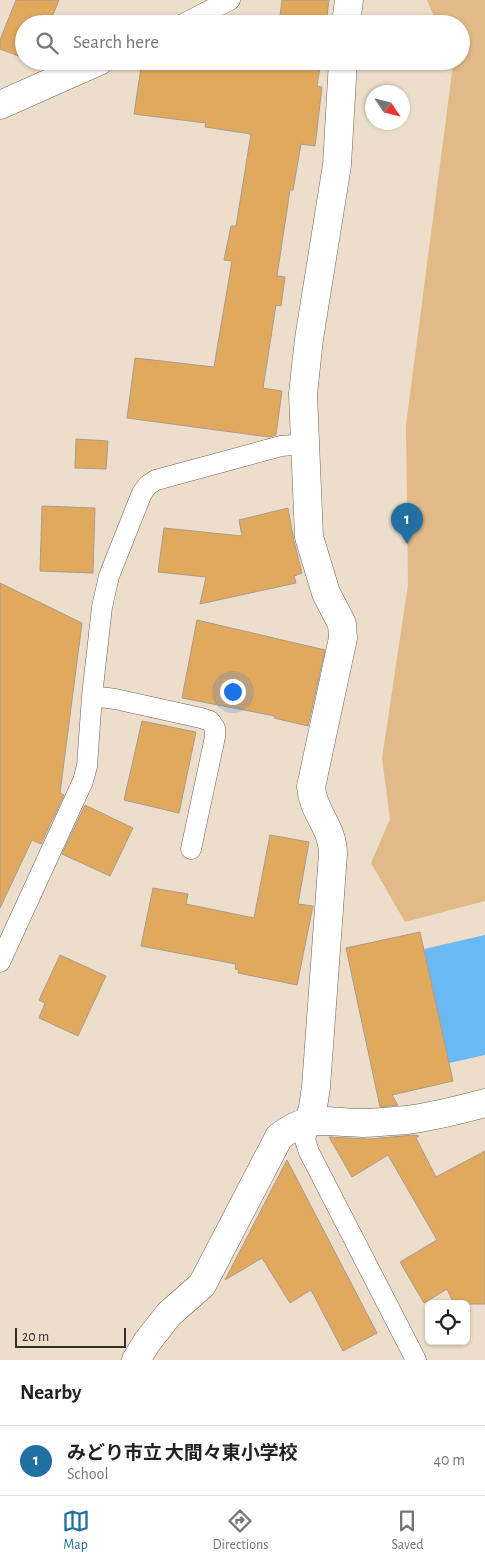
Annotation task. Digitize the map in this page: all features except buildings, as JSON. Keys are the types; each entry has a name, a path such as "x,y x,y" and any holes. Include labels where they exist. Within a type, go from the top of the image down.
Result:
{"street":[{"path":"347,15 349,0"},
{"path":"0,105 80,70"},
{"path":"308,1122 313,1107 316,1080 333,845 325,822 314,802 311,787 343,631 342,624 320,578 309,537 303,394 308,339 337,165 342,70"},
{"path":"136,1360 147,1342 169,1314 202,1285 279,1138 284,1132 308,1122 332,1120 362,1123 408,1120 440,1115 485,1103"}],"lane":[{"path":"200,15 230,0"},
{"path":"0,962 83,780 102,607 110,576 142,493 148,485 156,480 281,446 306,444"},
{"path":"92,696 115,698 201,718 210,721 215,728 215,737 191,849"},
{"path":"308,1122 305,1140 309,1152 416,1360"}],"shaded area":[{"path":"427,0 485,0 485,901 405,922 371,863 390,819 382,758 408,585 406,425 452,70 470,70 470,15 433,15"}],"water":[{"path":"485,935 485,1055 449,1063 424,949"}],"place":[{"name":"みどり市立 大間々東小学校","path":"407,544"}]}
